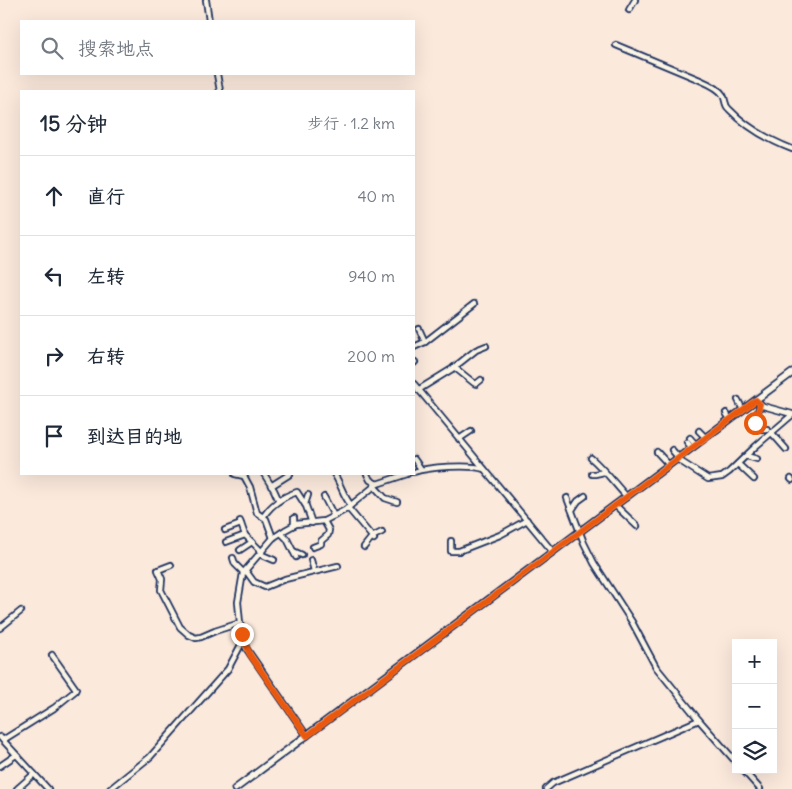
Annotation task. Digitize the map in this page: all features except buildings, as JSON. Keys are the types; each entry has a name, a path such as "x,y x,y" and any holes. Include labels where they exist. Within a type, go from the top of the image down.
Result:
{"street":[{"path":"206,0 209,20"},
{"path":"629,10 636,0"},
{"path":"616,45 706,83 722,93 727,108 746,123 766,138 792,149"},
{"path":"217,75 220,90"},
{"path":"415,347 426,342 474,304"},
{"path":"419,329 426,342"},
{"path":"418,390 454,367 476,350 486,346"},
{"path":"454,367 476,384 481,380"},
{"path":"235,789 730,419 758,402 792,373"},
{"path":"415,386 553,552"},
{"path":"738,400 743,410"},
{"path":"758,402 792,414"},
{"path":"758,402 755,423 761,429 769,431 786,449"},
{"path":"726,413 730,419"},
{"path":"672,450 678,458 704,478 710,480 726,474 769,431 792,414"},
{"path":"459,439 471,431"},
{"path":"699,431 706,438"},
{"path":"689,440 694,447"},
{"path":"657,452 669,465"},
{"path":"746,456 757,459"},
{"path":"591,458 626,497"},
{"path":"415,460 421,469"},
{"path":"738,464 754,480"},
{"path":"415,472 421,469 448,467 481,467 486,469"},
{"path":"592,474 604,472"},
{"path":"244,475 250,487 257,513 268,522 273,538"},
{"path":"258,478 262,475"},
{"path":"265,475 279,501"},
{"path":"271,486 288,475"},
{"path":"335,475 349,507 373,538"},
{"path":"368,475 385,498 397,502"},
{"path":"307,736 250,655 243,641 238,602 245,572 273,538 281,533 294,526 334,516 349,507 375,485 404,475"},
{"path":"338,491 344,493"},
{"path":"263,517 279,501 297,492 306,504 312,523"},
{"path":"306,504 308,495"},
{"path":"572,510 585,496"},
{"path":"324,497 334,516"},
{"path":"567,498 579,532 595,566 632,622 651,659 687,706 732,757"},
{"path":"615,505 637,526"},
{"path":"294,518 294,526"},
{"path":"313,547 321,544 329,532 324,520"},
{"path":"451,541 451,551 460,551 500,535 527,520"},
{"path":"225,530 240,523 245,535 261,553 274,560"},
{"path":"364,547 382,532"},
{"path":"281,533 287,538 296,557"},
{"path":"226,542 245,535"},
{"path":"325,538 327,545"},
{"path":"240,550 252,542"},
{"path":"292,550 302,555"},
{"path":"233,558 235,564 254,582 263,587 314,571 338,566"},
{"path":"311,560 314,571"},
{"path":"171,565 158,570 162,579 160,589 169,609 185,632 193,637 200,638 240,623"},
{"path":"0,628 21,611"},
{"path":"110,789 150,757 228,669 243,641"},
{"path":"48,789 2,739 54,708 75,691 76,689 52,655"},
{"path":"687,706 692,702"},
{"path":"546,789 553,783 699,720"},
{"path":"0,766 16,754"},
{"path":"17,789 34,774"},
{"path":"747,774 760,789"}],"route":[{"path":"242,634 250,655 307,736 756,400 760,404 755,423"}]}
